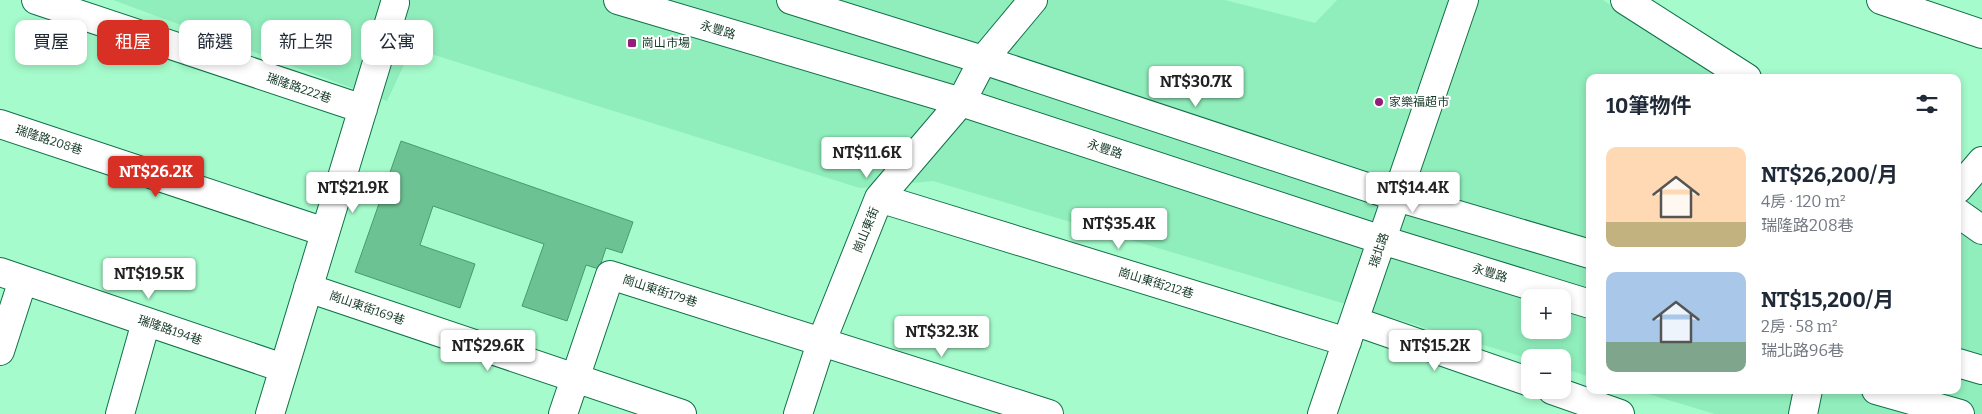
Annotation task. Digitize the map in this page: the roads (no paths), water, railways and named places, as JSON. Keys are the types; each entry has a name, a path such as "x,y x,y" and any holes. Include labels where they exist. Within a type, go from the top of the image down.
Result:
{"street":[{"name":"瑞隆路222巷","path":"36,0 363,109"},
{"name":"永豐路","path":"618,0 961,102 1382,240 1586,303"},
{"path":"791,0 983,60 1397,197 1586,253"},
{"name":"崗山東街","path":"798,414 821,343 879,198 961,102 983,60 1033,0"},
{"name":"瑞北路","path":"1322,414 1464,0"},
{"path":"1625,0 1741,74"},
{"path":"1881,0 1982,34"},
{"path":"270,414 395,3"},
{"name":"瑞隆路208巷","path":"0,124 325,232"},
{"path":"1961,186 1982,161"},
{"name":"崗山東街212巷","path":"879,198 1521,379"},
{"path":"1961,215 1982,230"},
{"name":"崗山東街179巷","path":"563,414 610,275 821,343"},
{"path":"0,352 11,276"},
{"name":"瑞隆路194巷","path":"11,276 284,368"},
{"name":"崗山東街169巷","path":"308,288 682,414"},
{"path":"120,414 146,322"},
{"path":"821,343 1032,411"},
{"path":"1961,364 1982,370"},
{"path":"1803,414 1807,394"},
{"path":"1890,394 1960,414"},
{"path":"1571,397 1620,414"}],"place":[{"name":"崗山市場","path":"632,43"},
{"name":"家樂福超市","path":"1379,102"}]}
